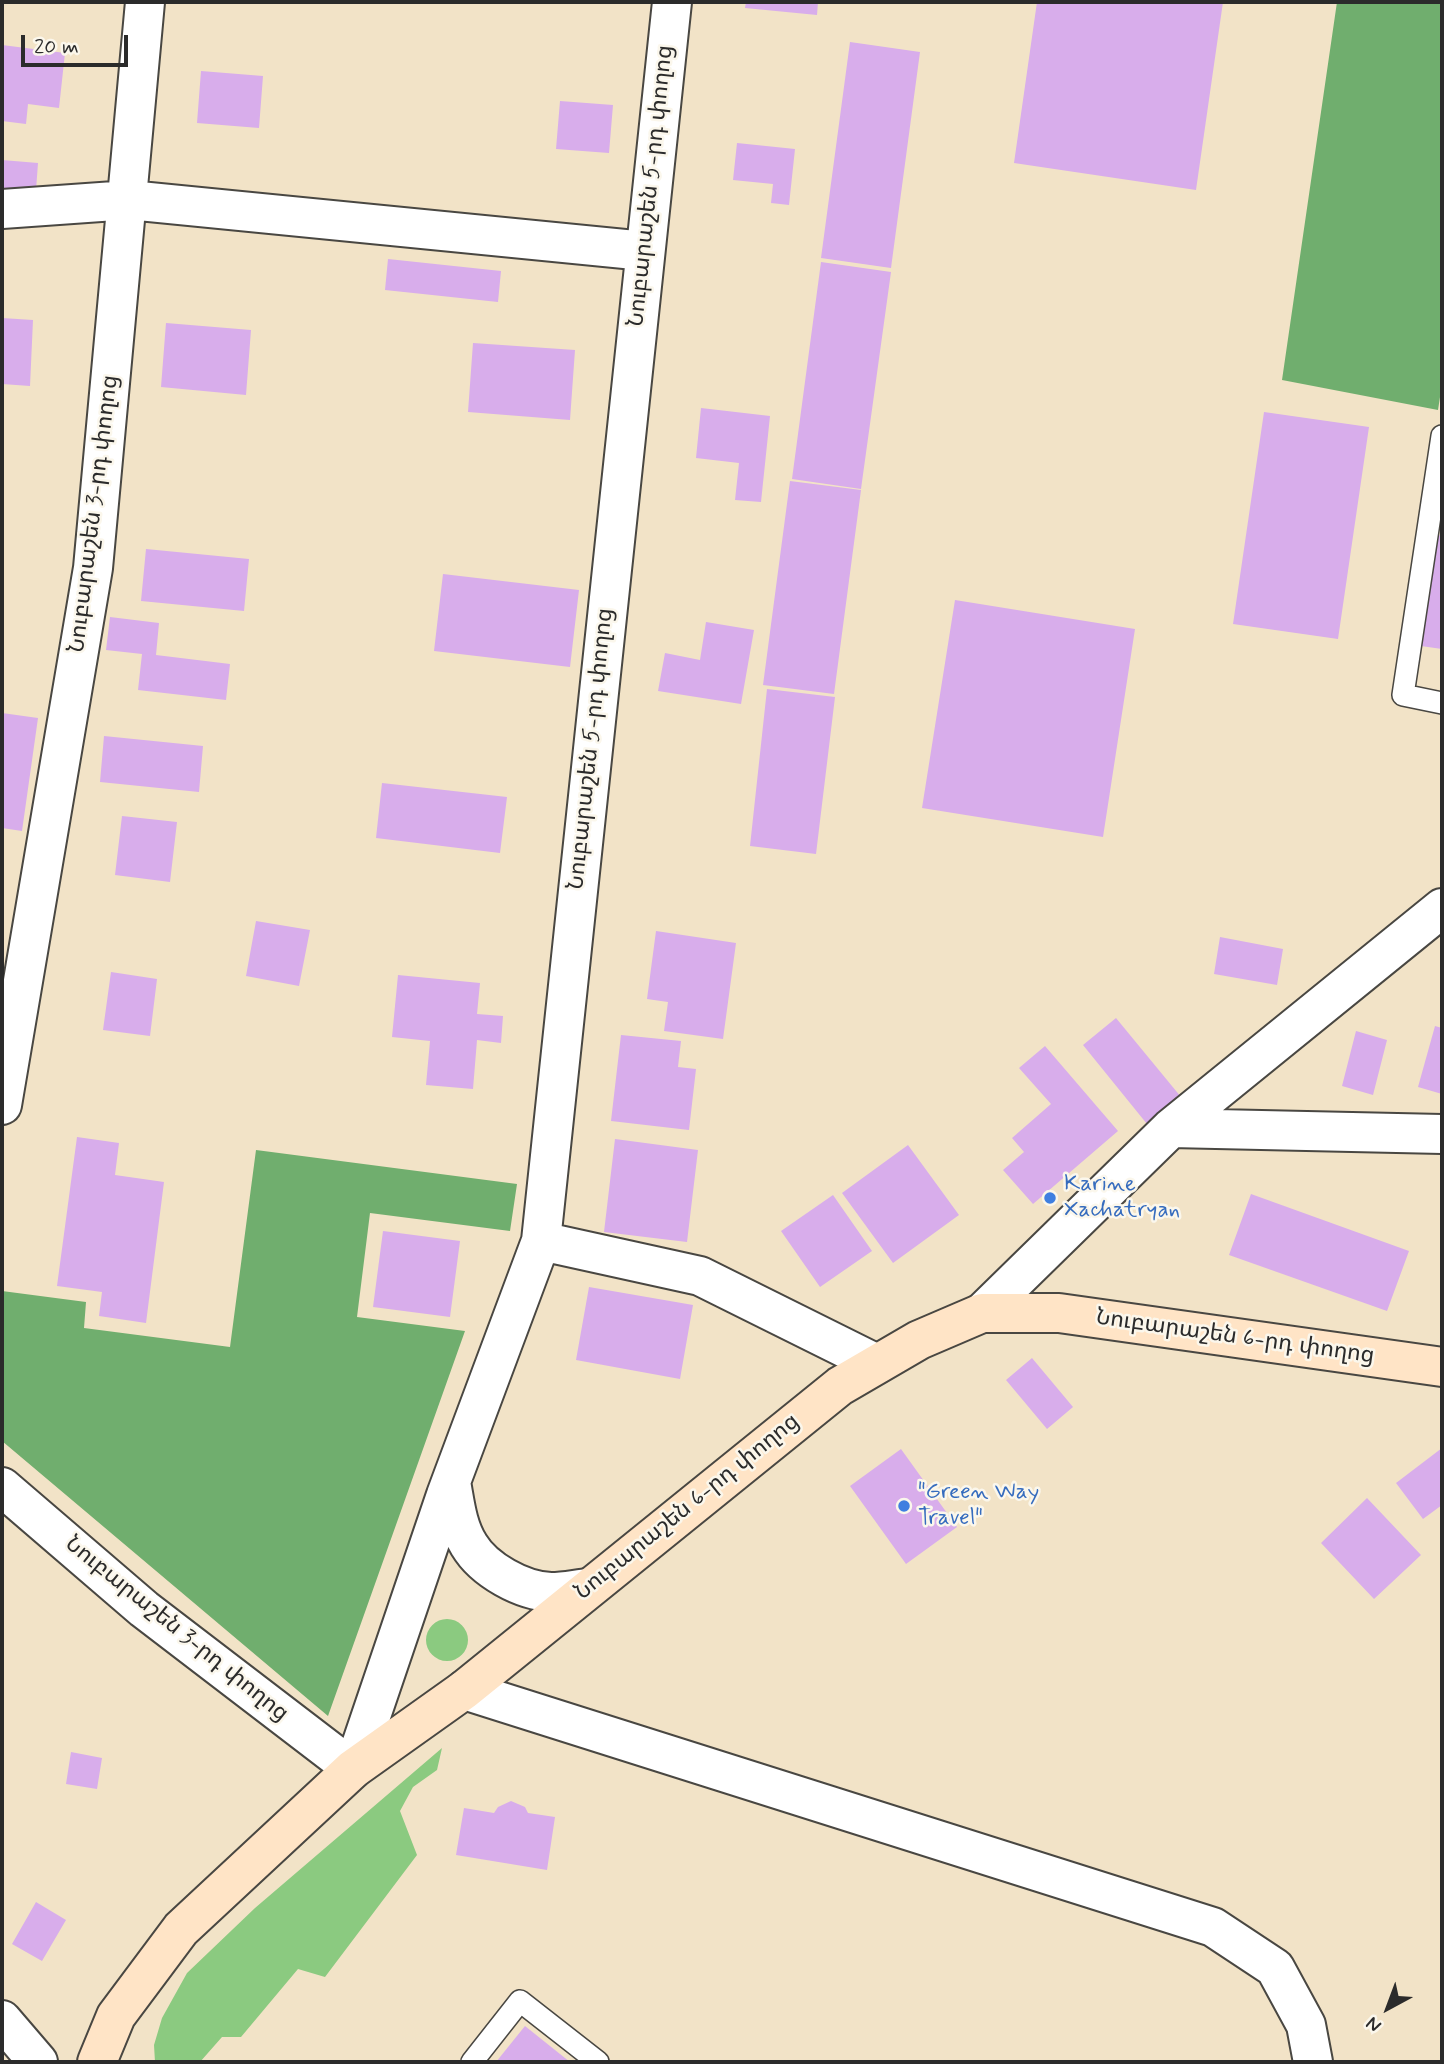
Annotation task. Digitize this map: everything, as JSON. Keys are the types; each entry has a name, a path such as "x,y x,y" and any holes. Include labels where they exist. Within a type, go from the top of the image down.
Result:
{"main road":[{"name":"Նուբարաշեն 6-րդ փողոց","path":"97,2062 116,2017 181,1928 353,1769 464,1690 840,1386 919,1340 982,1313 1059,1313 1442,1367"}],"street":[{"name":"Նուբարաշեն 3-րդ փողոց","path":"2,1105 93,568 129,200 145,2"},
{"name":"Նուբարաշեն 5-րդ փողոց","path":"353,1769 451,1482 541,1241 672,2"},
{"path":"2,209 129,200 645,251"},
{"path":"982,1313 1171,1128 1442,908"},
{"path":"1171,1128 1442,1134"},
{"path":"541,1241 700,1276 877,1364"},
{"path":"451,1482 459,1521 469,1545 486,1565 529,1588 550,1592 589,1588"},
{"name":"Նուբարաշեն 3-րդ փողոց","path":"2,1487 144,1609 353,1769"},
{"path":"464,1690 1213,1927 1275,1968 1306,2025 1313,2062"},
{"path":"2,2020 38,2062"}],"lane":[{"path":"1442,436 1403,695 1442,703"},
{"path":"472,2062 520,2001 598,2062"}],"green space":[{"path":"1337,2 1442,2 1442,384 1438,410 1282,380"},
{"path":"256,1150 517,1184 510,1231 370,1213 357,1317 465,1331 328,1716 2,1441 2,1291 86,1302 84,1328 230,1347"},
{"path":"447,1619 462,1625 468,1640 462,1655 447,1661 432,1655 426,1640 432,1625"},
{"path":"442,1748 437,1770 413,1787 400,1811 417,1855 325,1977 298,1969 241,2037 222,2037 200,2062 155,2062 154,2045 162,2018 187,1973 255,1908"}],"building":[{"path":"746,2 818,2 817,15 745,8"},
{"path":"1037,2 1223,2 1196,190 1014,163"},
{"path":"850,42 920,52 891,268 821,258"},
{"path":"2,45 65,53 59,108 28,104 26,124 2,121"},
{"path":"201,71 263,76 259,128 197,123"},
{"path":"560,101 613,105 609,153 556,149"},
{"path":"737,143 795,149 789,205 771,203 773,184 733,180"},
{"path":"2,160 38,163 35,204 2,201"},
{"path":"388,259 501,271 498,302 385,290"},
{"path":"821,262 891,272 861,489 792,479"},
{"path":"2,318 33,320 30,386 2,384"},
{"path":"166,323 251,330 246,395 161,387"},
{"path":"473,343 575,350 570,420 468,412"},
{"path":"701,408 770,416 761,502 735,500 739,463 696,458"},
{"path":"1264,412 1369,427 1338,639 1233,624"},
{"path":"790,481 861,490 834,694 763,685"},
{"path":"1438,535 1442,536 1442,649 1421,646"},
{"path":"146,549 249,559 244,611 141,601"},
{"path":"443,574 579,590 570,667 434,651"},
{"path":"955,600 1135,629 1103,837 922,808"},
{"path":"110,617 159,623 156,655 230,664 226,700 138,690 142,654 106,650"},
{"path":"706,622 754,630 741,704 658,691 665,653 700,660"},
{"path":"767,689 835,697 816,854 750,846"},
{"path":"2,713 38,718 22,831 2,828"},
{"path":"104,736 203,746 199,792 100,782"},
{"path":"382,783 507,797 500,853 376,838"},
{"path":"122,816 177,822 170,882 115,875"},
{"path":"256,921 310,930 299,986 246,976"},
{"path":"656,931 736,943 723,1039 664,1031 668,1002 647,999"},
{"path":"1220,937 1283,949 1277,985 1214,974"},
{"path":"111,972 157,979 150,1036 103,1030"},
{"path":"398,975 480,983 477,1014 503,1016 501,1043 477,1040 473,1089 426,1085 430,1041 392,1037"},
{"path":"1116,1018 1181,1097 1147,1124 1083,1045"},
{"path":"1435,1026 1442,1028 1442,1094 1418,1087"},
{"path":"1356,1031 1387,1040 1373,1095 1342,1086"},
{"path":"621,1035 681,1041 678,1067 696,1069 689,1130 611,1121"},
{"path":"1045,1046 1118,1131 1033,1204 1003,1170 1024,1152 1012,1138 1051,1104 1019,1068"},
{"path":"77,1137 119,1143 115,1175 164,1182 146,1323 99,1316 102,1292 57,1286"},
{"path":"615,1139 698,1150 687,1242 604,1232"},
{"path":"908,1145 959,1215 893,1263 842,1193"},
{"path":"1251,1194 1409,1251 1387,1311 1229,1255"},
{"path":"833,1195 872,1251 820,1287 781,1231"},
{"path":"383,1231 460,1241 450,1317 373,1307"},
{"path":"589,1287 693,1305 680,1379 576,1360"},
{"path":"1032,1358 1073,1407 1047,1429 1006,1380"},
{"path":"1442,1448 1442,1505 1423,1519 1396,1483"},
{"name":"\"Green Way Travel\"","path":"901,1449 957,1527 906,1564 850,1486"},
{"path":"1367,1498 1421,1555 1374,1599 1321,1543"},
{"path":"71,1752 102,1758 97,1789 66,1784"},
{"path":"511,1801 525,1807 528,1813 555,1817 547,1870 456,1855 464,1808 494,1813 498,1807"},
{"path":"36,1902 66,1920 42,1961 12,1944"},
{"path":"525,2026 570,2062 496,2062"}],"place":[{"name":"Karine Xachatryan","path":"1050,1198"},
{"name":"\"Green Way Travel\"","path":"904,1506"}]}
